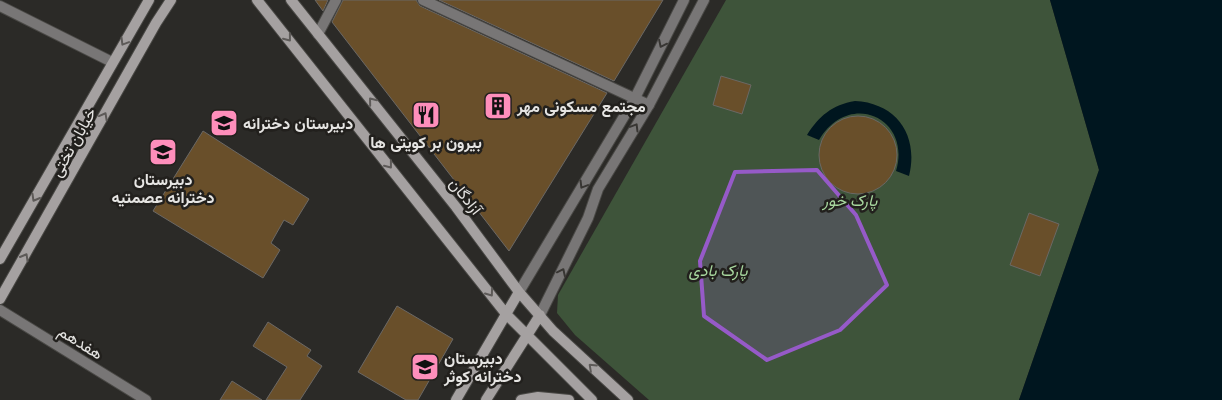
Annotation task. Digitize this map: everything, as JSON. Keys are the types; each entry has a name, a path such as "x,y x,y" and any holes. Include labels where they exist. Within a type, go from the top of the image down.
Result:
{"main road":[{"name":"خیابان تختی","path":"0,259 149,0"},
{"name":"خیابان تختی","path":"0,299 156,23 171,0"},
{"path":"257,0 506,314 592,400"},
{"name":"آزادگان","path":"291,0 456,207 519,292 553,331 628,400"},
{"path":"456,400 519,292"},
{"path":"486,400 540,316"},
{"path":"521,400 538,397 570,400"}],"street":[{"path":"318,34 336,0"},
{"path":"423,0 649,105"},
{"path":"519,292 635,98 684,0"},
{"path":"540,316 588,218 598,189 649,105 704,0"},
{"path":"0,6 112,62"},
{"name":"هفدهم","path":"0,310 146,400"}],"highlighted area":[{"path":"817,170 856,215 887,285 840,330 767,360 704,316 700,261 735,172"}],"green space":[{"name":"پارک خور","path":"726,0 1050,0 1099,170 1019,400 649,400 575,335 557,313 558,295"}],"water":[{"path":"1050,0 1222,0 1222,400 1019,400 1099,170"},
{"path":"855,101 870,103 883,108 902,124 911,148 909,176 896,171 899,152 895,137 887,124 875,117 861,113 846,116 832,125 819,140 807,135 816,122 827,112 839,105"},
{"path":"857,137 871,143 877,157 871,171 857,177 843,171 837,157 843,143"}],"building":[{"path":"315,0 328,0 323,11"},
{"name":"مجتمع مسکونی مهر","path":"343,0 416,0 420,6 607,93 509,251 332,22"},
{"path":"439,0 663,0 614,81"},
{"path":"721,76 751,85 742,114 713,105"},
{"path":"850,116 866,116 880,122 891,133 897,147 897,163 891,177 880,188 866,194 850,194 836,188 825,177 819,163 819,147 825,133 836,122"},
{"path":"203,131 309,199 293,225 284,220 271,243 280,250 263,278 153,211"},
{"path":"1029,213 1059,224 1040,276 1010,265"},
{"path":"397,306 453,339 418,400 406,400 358,372"},
{"path":"268,322 311,350 307,356 322,366 300,400 266,400 287,367 253,346"},
{"path":"232,381 262,400 220,400"}],"place":[{"name":"مجتمع مسکونی مهر","path":"498,106"},
{"name":"بیرون بر کویتی ها","path":"426,115"},
{"name":"دبیرستان دخترانه","path":"224,123"},
{"name":"دبیرستان دخترانه عصمتیه","path":"163,152"},
{"name":"دبیرستان دخترانه کوثر","path":"425,367"}],"park label":[{"name":"پارک بادی","path":"718,270"}]}
